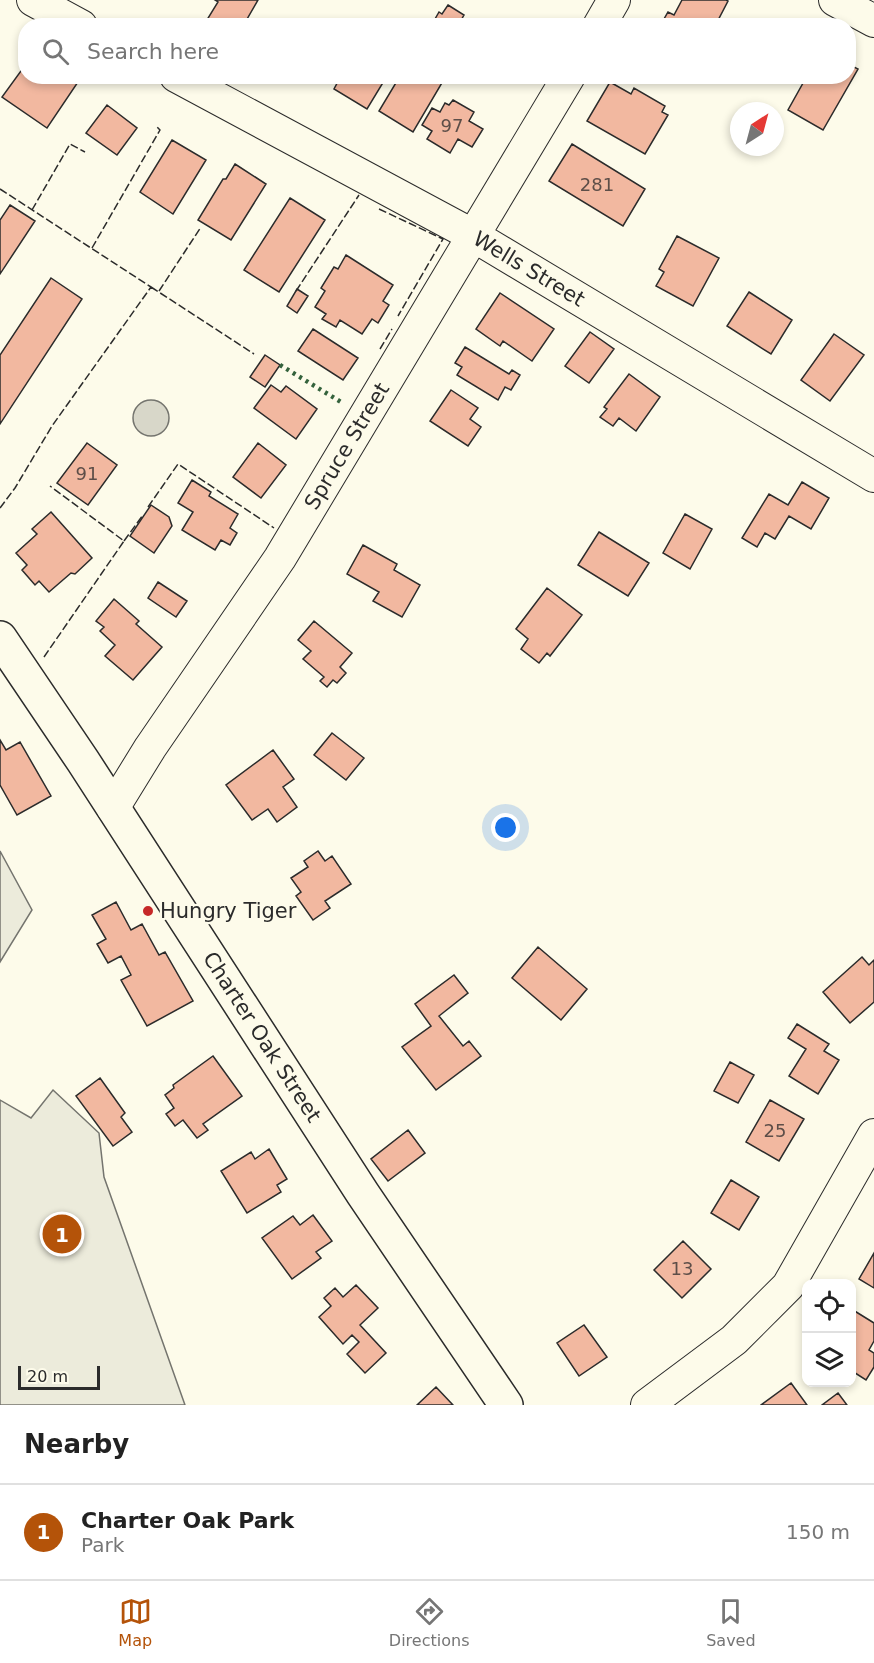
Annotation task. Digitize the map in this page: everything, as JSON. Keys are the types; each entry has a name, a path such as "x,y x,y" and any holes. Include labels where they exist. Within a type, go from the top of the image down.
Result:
{"main road":[{"name":"Charter Oak Street","path":"0,638 67,735 356,1184 506,1405"}],"street":[{"path":"33,0 66,18"},
{"path":"604,18 615,0"},
{"path":"835,0 874,21"},
{"name":"Wells Street","path":"191,84 474,236 874,476"},
{"name":"Spruce Street","path":"113,808 145,755 280,558 564,84"},
{"path":"647,1405 734,1340 788,1286 874,1136"}],"shaded area":[{"path":"151,400 164,405 169,418 164,431 151,436 138,431 133,418 138,405"},
{"path":"0,851 32,910 0,962"},
{"path":"53,1090 99,1133 104,1177 185,1405 0,1405 0,1100 31,1118"}],"building":[{"path":"215,0 258,0 248,18 208,18 218,2"},
{"path":"682,0 728,1 719,18 665,18 668,12 674,15"},
{"path":"448,5 464,15 462,18 436,18 439,12 442,14"},
{"path":"18,75 18,84 77,84 47,128 2,97"},
{"path":"337,84 382,84 367,109 334,89"},
{"path":"395,84 441,84 413,132 379,111"},
{"path":"609,84 614,84 631,94 634,88 665,106 662,112 668,115 645,154 587,121"},
{"path":"803,84 849,84 823,130 788,110"},
{"path":"453,100 474,112 469,121 483,129 472,147 458,139 450,153 427,139 432,131 422,125 432,108 440,112 445,103 449,105"},
{"path":"107,105 137,128 117,155 86,133"},
{"path":"172,140 206,160 173,214 140,192"},
{"path":"572,144 645,189 623,226 549,181"},
{"path":"235,164 266,184 231,240 198,220"},
{"path":"290,198 325,220 279,292 244,270"},
{"path":"10,205 35,221 0,274 0,220"},
{"path":"677,236 719,258 693,306 656,286 664,272 659,269"},
{"path":"346,255 393,285 383,301 389,305 378,323 372,319 362,334 340,320 336,327 322,319 326,314 315,307 325,291 321,288 334,267 338,269"},
{"path":"51,278 82,299 0,424 0,355"},
{"path":"297,289 308,296 297,313 287,306"},
{"path":"749,292 792,320 771,354 727,326"},
{"path":"500,293 554,329 532,361 503,341 500,346 476,329"},
{"path":"313,329 358,358 343,380 298,351"},
{"path":"590,332 614,349 589,383 565,366"},
{"path":"834,334 864,355 830,401 801,380"},
{"path":"465,347 509,374 512,370 520,375 511,390 505,387 498,400 457,375 462,367 455,363"},
{"path":"265,355 280,365 265,387 250,377"},
{"path":"629,374 660,397 636,431 619,418 613,426 600,417 607,409 604,407"},
{"path":"271,385 281,392 286,386 317,409 296,439 254,408"},
{"path":"451,390 478,408 470,419 481,427 468,446 430,421"},
{"path":"87,443 117,465 88,505 57,483"},
{"path":"258,443 286,465 261,498 233,477"},
{"path":"192,480 211,492 209,496 238,514 230,528 237,533 230,545 221,540 215,550 182,530 193,512 178,503"},
{"path":"802,482 829,498 811,529 789,516 775,539 765,533 757,547 742,538 769,494 788,505"},
{"path":"151,505 169,517 172,526 154,553 130,536"},
{"path":"51,512 92,558 75,574 71,573 49,592 39,581 35,585 22,570 27,565 16,553 37,534 32,529"},
{"path":"685,514 712,529 690,569 663,553"},
{"path":"599,532 649,563 628,596 578,565"},
{"path":"363,545 397,564 394,570 420,585 402,617 373,601 379,592 347,574"},
{"path":"158,582 187,601 176,617 148,598"},
{"path":"547,588 582,615 550,656 547,653 539,663 521,649 528,639 516,629"},
{"path":"114,599 139,621 136,624 162,647 133,680 105,656 115,645 100,631 104,627 96,621"},
{"path":"314,621 352,653 340,667 346,673 337,683 333,680 327,687 320,681 324,677 303,659 311,651 298,640"},
{"path":"332,733 364,758 346,780 314,755"},
{"path":"0,740 6,750 20,742 51,796 17,815 0,785"},
{"path":"273,750 294,779 283,787 297,807 277,822 268,809 252,820 226,785"},
{"path":"318,851 325,861 332,856 351,884 325,901 330,908 313,920 296,896 301,892 291,878 308,867 304,861"},
{"path":"116,902 131,930 142,924 159,955 165,952 193,1001 147,1026 121,980 131,975 121,956 108,963 97,944 106,939 92,915"},
{"path":"538,947 587,989 561,1020 512,978"},
{"path":"862,957 869,965 874,960 874,1002 850,1023 823,992"},
{"path":"454,975 468,993 439,1016 463,1046 469,1041 481,1056 436,1090 402,1047 431,1026 415,1004"},
{"path":"797,1024 829,1044 824,1051 839,1060 818,1094 789,1076 806,1049 788,1038"},
{"path":"213,1056 242,1096 203,1124 208,1130 197,1138 183,1120 175,1126 166,1114 174,1108 165,1095 174,1088 173,1085"},
{"path":"730,1062 754,1075 738,1103 714,1091"},
{"path":"100,1078 125,1113 121,1117 132,1132 113,1146 76,1096"},
{"path":"770,1100 804,1119 779,1161 746,1142"},
{"path":"408,1130 425,1153 388,1181 371,1159"},
{"path":"269,1149 287,1179 277,1185 281,1192 247,1213 221,1171 251,1152 255,1159"},
{"path":"731,1180 759,1197 739,1230 711,1213"},
{"path":"313,1215 332,1241 316,1252 321,1258 292,1279 262,1238 293,1216 300,1225"},
{"path":"683,1241 711,1269 682,1298 654,1270"},
{"path":"874,1253 874,1288 859,1279"},
{"path":"356,1285 378,1308 360,1325 386,1353 365,1373 347,1354 359,1342 352,1335 343,1344 319,1317 331,1306 324,1298 335,1288 343,1297"},
{"path":"856,1312 874,1323 874,1341 869,1350 874,1353 874,1367 866,1380 856,1374"},
{"path":"584,1325 607,1357 579,1376 557,1343"},
{"path":"791,1383 807,1405 761,1405"},
{"path":"436,1387 453,1405 417,1405"},
{"path":"838,1393 847,1405 822,1405"}],"hedge":[{"path":"280,365 341,402"}],"fence":[{"path":"92,248 160,130 157,127"},
{"path":"32,210 70,144 85,152"},
{"path":"0,189 151,287 52,426 15,488 0,508"},
{"path":"296,291 359,195"},
{"path":"379,209 443,239 398,316"},
{"path":"159,291 201,227"},
{"path":"151,287 254,354"},
{"path":"380,349 392,329"},
{"path":"148,507 178,464 274,528"},
{"path":"44,657 124,541 50,486"},
{"path":"124,541 143,515"}],"place":[{"name":"Hungry Tiger","path":"148,911"},
{"name":"Charter Oak Park","path":"62,1234"}]}
